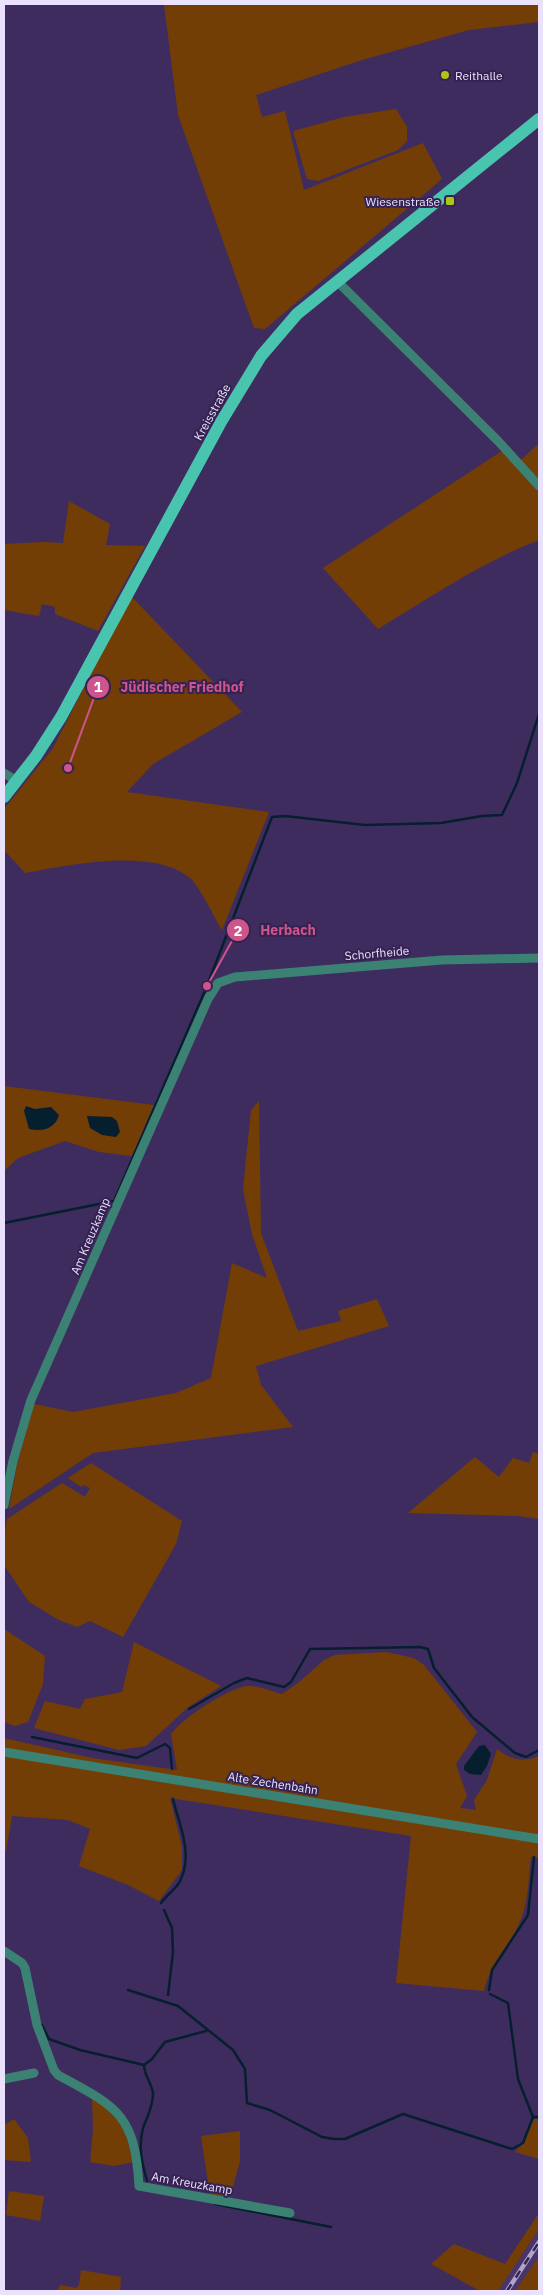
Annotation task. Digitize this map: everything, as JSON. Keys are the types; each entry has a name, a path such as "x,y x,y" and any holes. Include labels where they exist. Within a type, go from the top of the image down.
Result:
{"main road":[{"name":"Kreisstraße","path":"4,797 41,750 61,717 240,389 261,356 298,314 539,119"}],"street":[{"path":"337,281 498,441 539,486"},
{"path":"4,773 17,781"},
{"name":"Schorfheide","path":"218,983 235,977 442,960 539,958"},
{"name":"Am Kreuzkamp","path":"4,1505 13,1461 31,1400 204,1008 218,983"},
{"name":"Alte Zechenbahn","path":"4,1752 539,1839"},
{"name":"Am Kreuzkamp","path":"4,1951 22,1963 25,1968 38,2027 54,2070 58,2075 109,2103 129,2131 133,2139 139,2186 290,2214"},
{"path":"4,2079 34,2073"}],"shaded area":[{"path":"164,4 539,4 539,22 469,30 362,60 256,95 262,117 285,111 304,190 423,143 442,179 265,329 254,328 178,115"},
{"path":"396,109 407,127 407,141 398,150 318,181 307,179 293,131 344,117"},
{"path":"539,443 539,540 477,569 378,629 323,568 508,447 521,460"},
{"path":"69,501 110,524 106,545 145,546 98,631 55,614 55,607 42,604 39,616 4,610 4,544 63,543"},
{"path":"131,596 242,712 153,764 127,792 269,812 222,930 194,882 174,869 155,863 110,861 25,873 4,850 4,809 53,748"},
{"path":"4,1086 154,1105 132,1156 99,1152 65,1141 18,1158 4,1171"},
{"path":"259,1101 261,1233 298,1331 341,1321 338,1311 377,1299 389,1326 256,1366 261,1385 293,1427 93,1453 9,1509 17,1464 34,1404 73,1412 176,1393 211,1378 232,1263 267,1278 252,1234 243,1189 251,1110"},
{"path":"533,1452 539,1454 539,1519 518,1516 408,1513 475,1457 499,1477 513,1458 529,1463"},
{"path":"91,1463 182,1521 176,1544 123,1637 90,1621 77,1627 59,1620 29,1602 4,1565 4,1537 7,1519 62,1483 85,1497 90,1488 84,1485 81,1487 68,1478"},
{"path":"4,1629 45,1656 43,1684 28,1722 15,1726 4,1722"},
{"path":"134,1642 221,1686 187,1708 146,1746 119,1750 34,1728 45,1701 80,1709 85,1699 122,1692"},
{"path":"386,1652 414,1658 424,1665 477,1732 456,1764 467,1796 460,1808 476,1810 474,1800 487,1780 497,1749 517,1759 539,1756 539,1858 531,1857 522,1918 494,1964 484,1991 396,1983 411,1836 170,1798 182,1847 182,1870 159,1901 128,1885 79,1866 90,1829 68,1820 12,1816 6,1851 4,1850 4,1738 92,1758 177,1770 171,1734 195,1712 217,1698 247,1686 282,1694 298,1683 324,1660 335,1655"},
{"path":"92,2097 100,2101 123,2127 134,2162 114,2166 90,2162 93,2130"},
{"path":"14,2119 28,2138 31,2162 4,2160 4,2125"},
{"path":"534,2119 539,2119 539,2159 515,2152 524,2143"},
{"path":"240,2131 240,2161 231,2194 223,2198 210,2196 201,2136"},
{"path":"9,2191 44,2196 40,2221 6,2215"},
{"path":"539,2213 539,2229 498,2291 480,2291 431,2264 454,2244 505,2264"},
{"path":"539,2229 539,2256 515,2291 498,2291"},
{"path":"539,2256 539,2291 515,2291"},
{"path":"81,2270 121,2277 120,2291 56,2291 61,2285 76,2288 79,2285"}],"water":[{"path":"26,1106 35,1109 51,1107 59,1115 54,1124 43,1130 29,1129 24,1111"},
{"path":"87,1116 112,1117 117,1121 120,1132 116,1137 102,1135 90,1128"},
{"path":"485,1745 491,1754 487,1766 481,1775 470,1774 464,1770 464,1766 479,1746"}],"waterway":[{"path":"4,1223 114,1201 207,986 272,817 285,816 365,825 441,823 482,816 502,815 517,783 539,714"},
{"path":"189,1709 234,1683 247,1678 284,1687 291,1682 310,1649 420,1647 428,1649 434,1668 472,1717 515,1753 526,1757 539,1750"},
{"path":"32,1737 137,1758 165,1744 170,1748 172,1769"},
{"path":"161,1903 180,1882 186,1859 184,1839 173,1799"},
{"path":"489,1990 492,1970 528,1915 534,1857"},
{"path":"164,1910 172,1928 173,1952 168,1995"},
{"path":"128,1990 178,2006 233,2050 245,2069 247,2103 270,2110 322,2137 345,2139 403,2114 512,2149 523,2143 533,2117"},
{"path":"490,1994 508,2003 518,2079 533,2117 539,2117"},
{"path":"42,2025 49,2039 80,2050 144,2065 153,2094 141,2142 142,2161 147,2181"},
{"path":"144,2065 152,2059 165,2042 206,2031"},
{"path":"215,2204 331,2227"}],"railway":[{"path":"507,2291 539,2242"}],"place":[{"name":"Reithalle","path":"445,75"},
{"name":"Wiesenstraße","path":"450,201"},
{"name":"Jüdischer Friedhof","path":"68,768"},
{"name":"Herbach","path":"207,986"}]}
